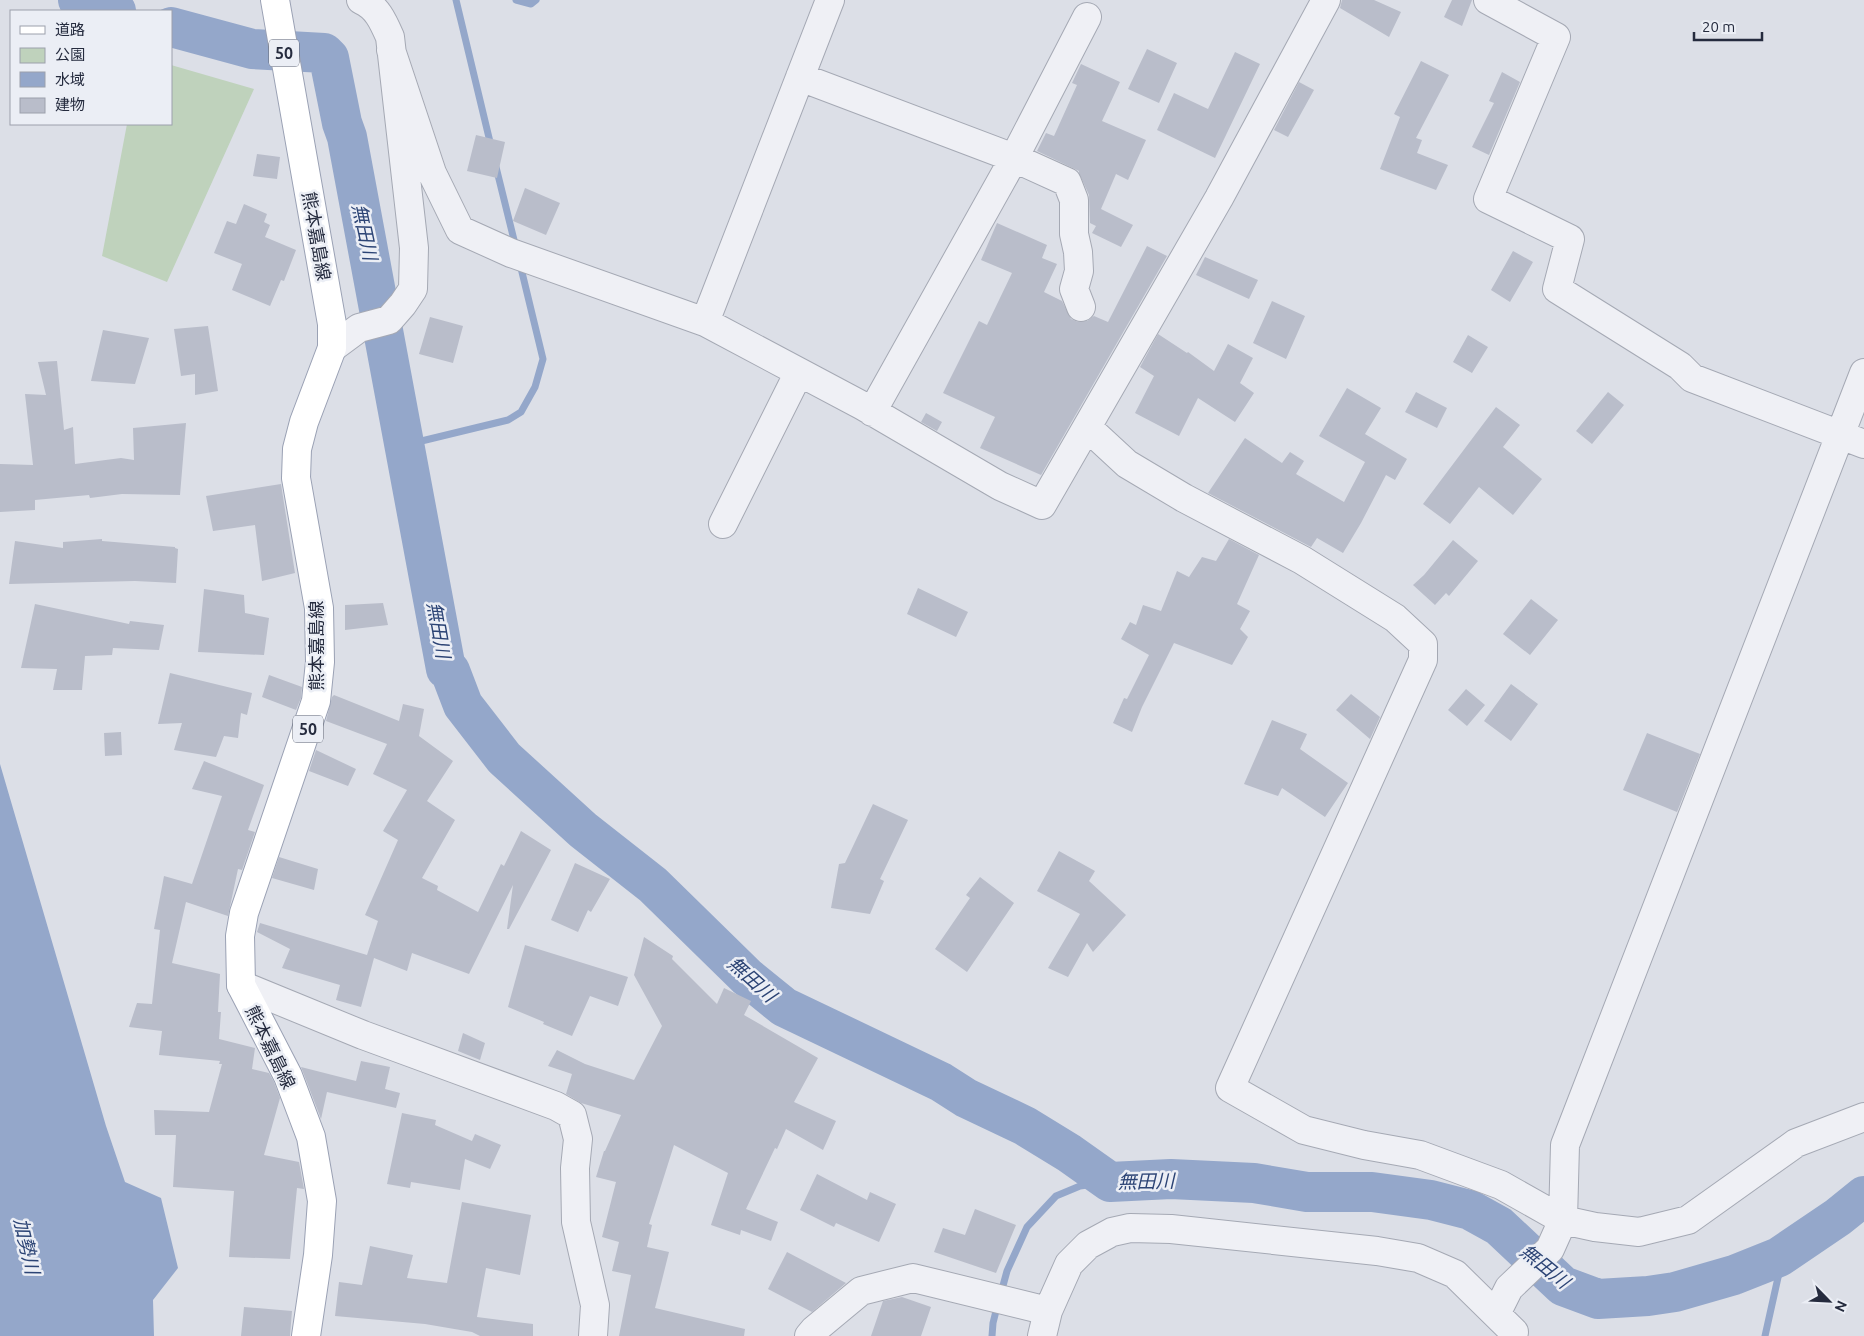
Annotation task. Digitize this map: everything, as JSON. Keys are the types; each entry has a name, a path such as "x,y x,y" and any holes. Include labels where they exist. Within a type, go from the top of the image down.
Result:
{"main road":[{"name":"熊本嘉島線","path":"275,0 332,324 332,348 304,422 297,449 296,478 319,608 320,662 316,701 244,913 240,936 241,985 288,1076 310,1137 322,1201 318,1255 306,1336"}],"street":[{"path":"332,348 359,328 389,320 413,289 414,248 390,36 382,18 369,4 361,0"},
{"path":"705,322 830,0"},
{"path":"392,50 432,174 460,230 511,253 705,322 872,412 1000,486 1042,505 1219,198 1326,0"},
{"path":"1488,0 1556,37 1488,199 1570,239 1557,289 1680,366 1692,378 1852,439"},
{"path":"872,412 1014,158 1087,17"},
{"path":"800,77 1014,158 1067,182 1074,200 1074,234 1078,252 1079,271 1074,289 1081,307"},
{"path":"723,524 799,372"},
{"path":"809,1336 861,1291 913,1278 1045,1323 1069,1264 1088,1245 1112,1232 1130,1228 1162,1228 1377,1251 1418,1258 1454,1274 1504,1316 1509,1288 1550,1249 1558,1230 1565,1145 1852,439 1864,373"},
{"path":"1087,427 1127,464 1184,498 1302,560 1395,618 1423,644 1423,660 1230,1088 1304,1130 1364,1145 1420,1155 1501,1185 1558,1230 1595,1227 1639,1232 1688,1220 1796,1143 1864,1117"},
{"path":"241,985 363,1035 556,1106 572,1115 578,1139 575,1168 576,1222 595,1305 593,1336"}],"green space":[{"path":"172,65 254,89 167,282 102,256 127,125 172,125"}],"water":[{"name":"加勢川","path":"0,764 106,1126 125,1182 161,1198 178,1268 153,1300 154,1336 0,1336"}],"building":[{"path":"1342,0 1374,0 1401,12 1389,37 1340,8"},
{"path":"1452,0 1472,0 1462,26 1444,17"},
{"path":"1147,49 1177,63 1159,103 1128,89"},
{"path":"1235,52 1260,64 1215,158 1157,130 1174,93 1208,109"},
{"path":"1421,61 1449,75 1416,138 1422,140 1417,153 1448,165 1436,190 1380,169 1400,117 1394,114"},
{"path":"1081,64 1120,82 1102,121 1146,140 1128,180 1116,174 1101,209 1133,225 1121,247 1092,233 1096,226 1090,223 1089,195 1079,171 1037,151 1046,133 1054,136 1077,85 1072,83"},
{"path":"1502,72 1520,82 1489,155 1472,147 1494,103 1489,101"},
{"path":"1299,82 1314,90 1288,137 1274,130"},
{"path":"476,135 505,142 497,178 467,171"},
{"path":"257,154 280,157 277,179 253,176"},
{"path":"525,188 560,203 546,235 513,221"},
{"path":"244,204 267,214 264,222 270,225 265,237 296,250 284,281 281,280 270,306 232,290 242,264 214,253 227,221 236,224"},
{"path":"997,223 1047,245 1042,258 1057,264 1044,292 1062,301 1071,319 1078,322 1087,321 1094,316 1108,322 1147,246 1167,256 1041,475 980,448 995,417 943,393 979,321 987,325 1012,273 981,260"},
{"path":"1513,251 1533,262 1510,302 1491,290"},
{"path":"1205,257 1258,280 1249,299 1196,275"},
{"path":"1272,301 1305,316 1286,359 1253,343"},
{"path":"430,317 463,326 453,363 419,354"},
{"path":"208,326 218,391 195,395 195,374 181,376 174,329"},
{"path":"103,330 149,338 135,384 91,381"},
{"path":"1158,334 1188,352 1214,371 1228,344 1253,358 1240,383 1254,393 1235,422 1198,398 1179,436 1135,413 1154,376 1140,367"},
{"path":"1468,335 1488,347 1472,373 1453,362"},
{"path":"57,361 64,430 73,427 75,464 121,458 134,460 133,428 186,423 180,495 122,494 90,498 89,495 35,500 35,510 0,512 0,464 33,465 25,394 46,395 38,362"},
{"path":"1347,388 1381,408 1365,434 1407,459 1395,480 1386,475 1343,553 1317,538 1311,547 1208,493 1245,438 1282,463 1290,452 1304,461 1296,474 1344,502 1365,462 1319,436"},
{"path":"1416,392 1447,408 1437,428 1405,412"},
{"path":"1608,392 1624,405 1592,444 1576,431"},
{"path":"1496,407 1520,425 1503,447 1542,479 1513,515 1479,487 1450,524 1423,504"},
{"path":"926,413 942,422 937,431 921,422"},
{"path":"281,484 295,573 262,581 255,525 213,531 206,496"},
{"path":"102,539 102,541 175,547 178,549 176,583 135,581 9,584 15,541 63,548 63,542"},
{"path":"1229,539 1259,555 1237,604 1250,611 1240,629 1248,637 1232,665 1174,643 1142,707 1132,732 1113,723 1124,698 1127,699 1149,655 1121,639 1130,622 1136,625 1143,605 1161,611 1177,571 1189,577 1202,557 1216,561"},
{"path":"1453,540 1478,561 1449,596 1446,593 1435,605 1413,585 1424,575"},
{"path":"918,588 968,612 956,637 907,614"},
{"path":"204,589 244,595 245,613 269,618 264,655 198,652"},
{"path":"1531,599 1558,620 1530,655 1503,634"},
{"path":"383,603 388,625 345,630 345,605"},
{"path":"35,604 129,624 130,621 164,625 159,650 113,648 112,655 85,656 82,690 53,690 57,669 21,668"},
{"path":"170,673 252,693 247,715 241,713 238,738 224,736 216,757 174,750 182,723 158,724"},
{"path":"269,675 302,687 301,698 296,710 262,697"},
{"path":"1511,684 1538,704 1511,741 1484,721"},
{"path":"1466,689 1485,705 1467,726 1448,710"},
{"path":"1351,694 1380,717 1370,739 1336,710"},
{"path":"334,695 399,721 403,704 424,709 419,736 453,761 427,801 455,820 422,878 438,886 437,890 478,912 501,864 504,866 521,831 551,850 509,929 507,929 513,885 469,974 412,953 407,971 374,958 361,1007 336,1000 340,985 282,968 290,949 257,932 260,923 367,955 378,921 365,915 398,840 383,831 407,790 373,774 387,744 326,721"},
{"path":"1272,720 1307,734 1300,749 1348,783 1325,817 1282,788 1278,796 1244,784"},
{"path":"121,732 122,755 105,756 104,733"},
{"path":"1647,733 1700,754 1677,812 1623,790"},
{"path":"316,750 356,769 348,786 309,771"},
{"path":"204,761 264,785 248,830 255,832 242,870 238,869 228,916 186,902 172,963 220,974 218,1012 221,1012 219,1039 255,1048 252,1069 269,1073 274,1082 280,1098 264,1155 299,1162 304,1189 297,1188 290,1259 229,1257 234,1191 173,1187 176,1135 155,1135 154,1110 209,1112 222,1064 219,1064 220,1061 159,1055 162,1031 129,1027 137,1003 152,1004 160,930 154,929 164,876 192,884 222,796 192,789"},
{"path":"873,804 908,820 880,879 884,881 870,914 831,908 839,864 845,863"},
{"path":"1059,851 1095,871 1089,881 1126,915 1093,952 1087,943 1068,977 1048,968 1080,914 1037,891"},
{"path":"279,857 318,869 314,890 272,878"},
{"path":"575,863 610,879 591,912 588,910 578,932 551,920"},
{"path":"980,877 1014,903 967,972 935,949 970,898 966,895"},
{"path":"644,937 673,956 672,959 717,1004 724,988 751,1001 744,1015 818,1058 794,1102 836,1121 823,1150 786,1129 777,1149 775,1148 746,1209 778,1222 771,1241 741,1230 740,1235 711,1225 728,1173 674,1145 649,1224 652,1225 647,1247 669,1252 655,1308 745,1329 744,1336 619,1336 631,1275 612,1271 619,1242 602,1237 616,1182 596,1177 604,1151 621,1115 581,1103 566,1094 572,1074 548,1066 557,1050 585,1064 634,1080 662,1026 634,975"},
{"path":"525,945 628,977 618,1006 590,996 572,1036 508,1007"},
{"path":"463,1033 485,1043 480,1060 458,1051"},
{"path":"361,1061 390,1067 385,1089 400,1093 396,1108 327,1092 321,1119 301,1067 356,1081"},
{"path":"402,1113 436,1120 435,1125 472,1141 475,1134 501,1145 490,1169 465,1159 460,1190 411,1182 410,1188 387,1184"},
{"path":"817,1174 867,1200 870,1192 896,1204 879,1242 836,1223 834,1227 800,1210"},
{"path":"462,1202 531,1215 520,1275 486,1268 477,1317 533,1324 533,1336 480,1336 472,1332 425,1324 335,1316 339,1282 362,1285 370,1246 413,1255 407,1278 447,1283"},
{"path":"975,1209 1016,1225 996,1273 934,1252 943,1228 965,1235"},
{"path":"787,1252 846,1283 812,1312 768,1289"},
{"path":"902,1297 931,1307 921,1336 871,1336 883,1301"},
{"path":"244,1307 292,1311 290,1336 241,1336"}],"waterway":[{"name":"無田川","path":"78,0 113,10"},
{"path":"456,0 491,146"},
{"path":"516,0 531,4 536,0"},
{"name":"無田川","path":"172,27 252,49 324,53 329,58 342,123 347,137 446,669 450,671 463,705 504,758 583,830 653,885 747,977 784,1007 941,1082 966,1098 1025,1126 1069,1153 1110,1182 1171,1179 1254,1183 1307,1192 1372,1192 1431,1200 1470,1210 1499,1226 1563,1286 1598,1299 1648,1296 1675,1292 1734,1275 1779,1257 1838,1217 1864,1196"},
{"path":"496,167 516,248"},
{"path":"405,445 508,420 521,412 535,387 543,359 520,264"},
{"path":"1001,1293 1007,1271 1027,1227 1056,1196 1080,1186 1110,1182"},
{"path":"1765,1336 1779,1273 1779,1257"},
{"path":"992,1336 998,1303"}]}
